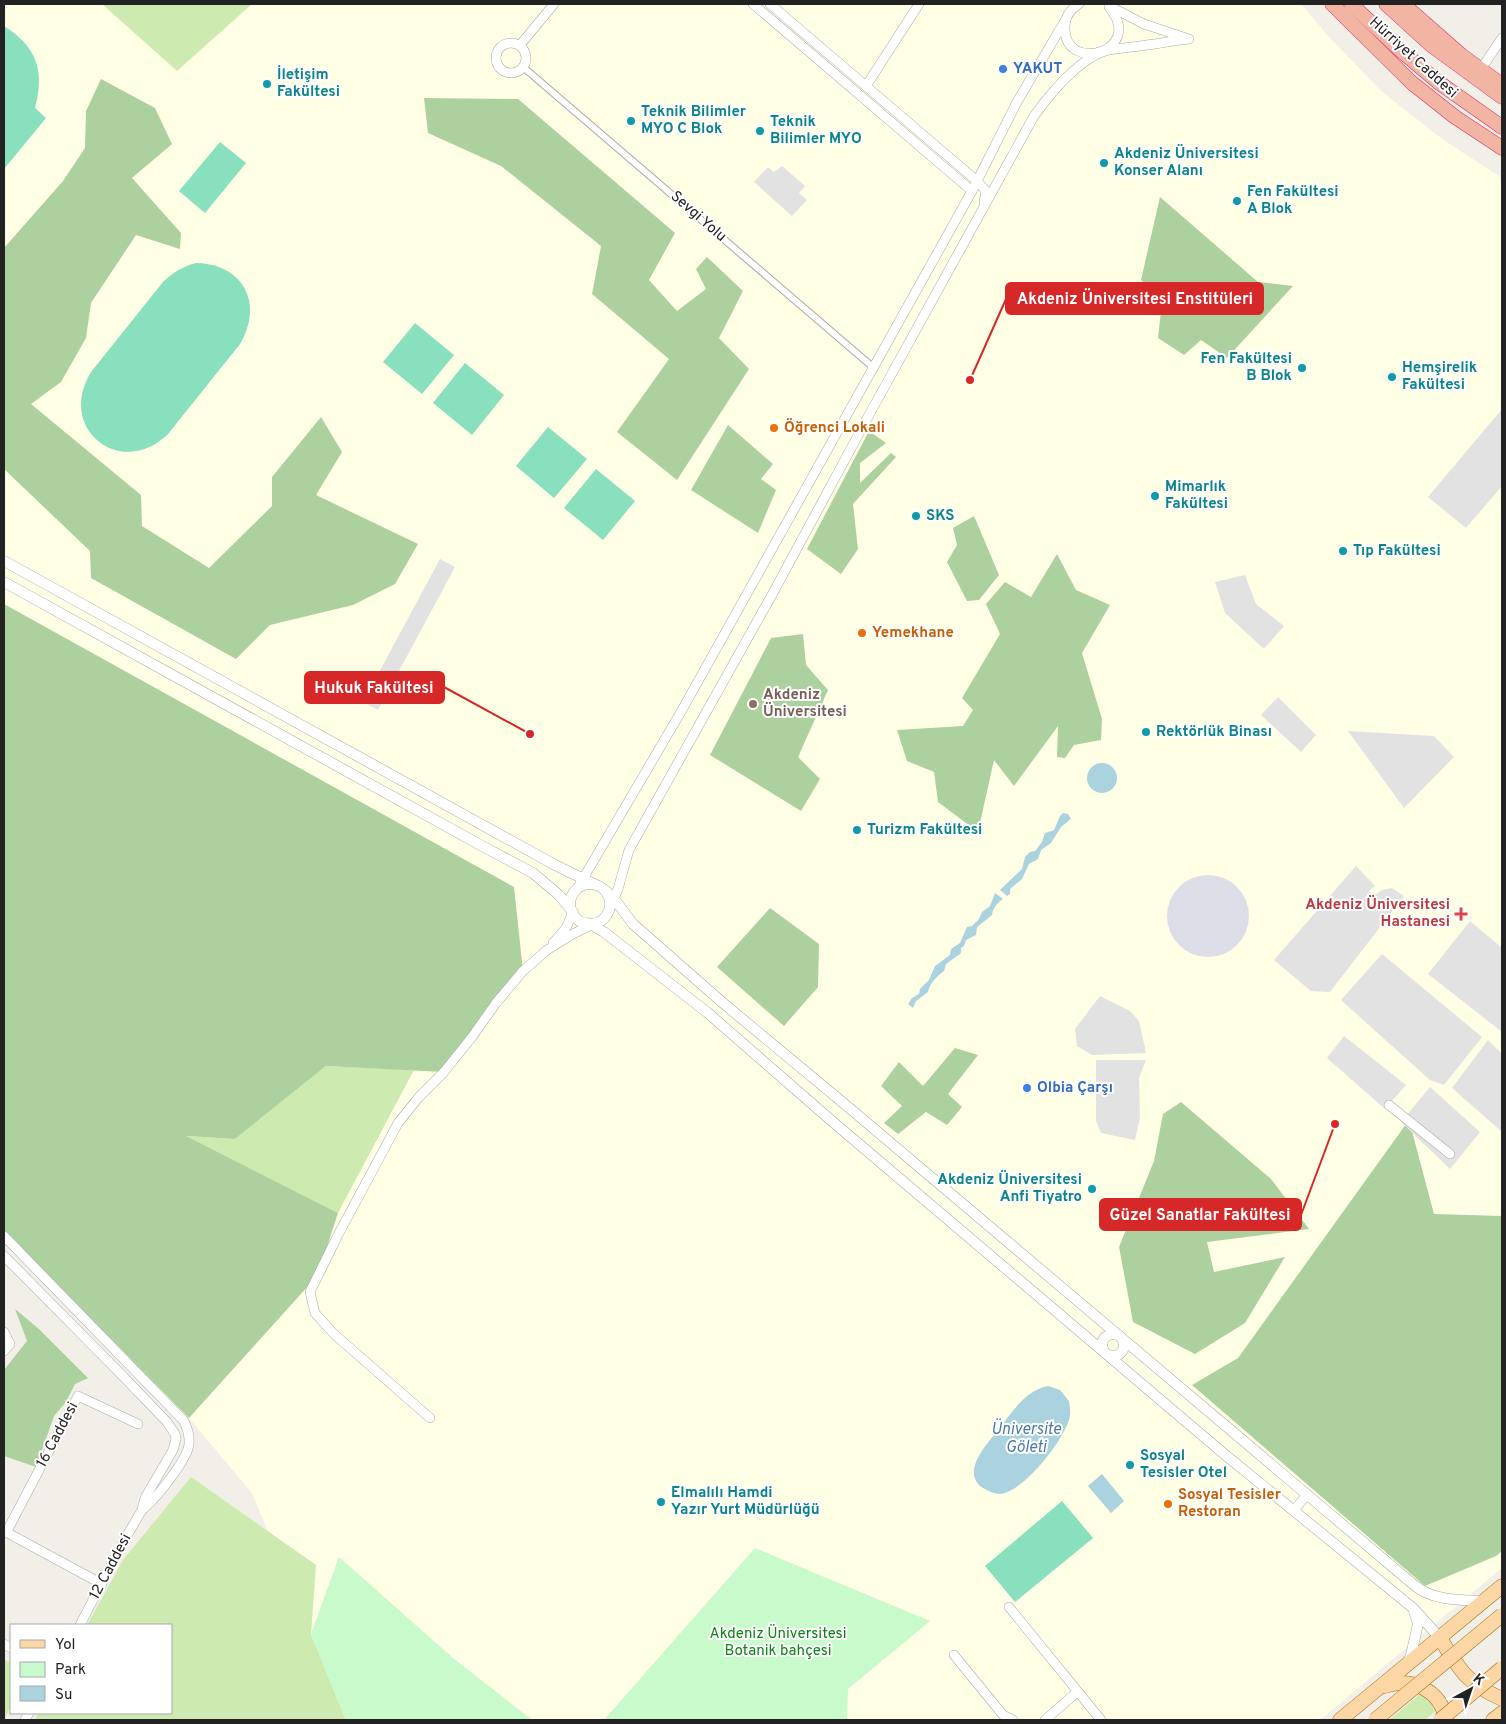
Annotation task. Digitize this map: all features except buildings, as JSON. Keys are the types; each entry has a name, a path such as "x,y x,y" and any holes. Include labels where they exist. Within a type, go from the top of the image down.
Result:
{"highway":[{"name":"Hürriyet Caddesi","path":"1332,4 1412,83 1454,116 1502,148"},
{"path":"1352,4 1399,49 1438,82 1502,127"},
{"path":"1386,4 1431,45 1502,97"},
{"path":"1403,4 1461,55 1502,84"}],"main road":[{"path":"1340,1720 1502,1586"},
{"path":"1484,1601 1502,1601"},
{"path":"1375,1720 1502,1615"},
{"path":"1440,1638 1464,1676 1482,1690 1502,1699"},
{"path":"1440,1720 1502,1668"},
{"path":"1382,1687 1394,1682 1407,1682 1420,1686 1431,1692 1439,1702 1446,1720"},
{"path":"1493,1720 1502,1713"}],"street":[{"path":"520,45 554,4"},
{"path":"753,4 972,191"},
{"path":"770,4 978,181 986,191 986,197 974,228"},
{"path":"866,86 919,4"},
{"path":"430,1418 334,1334 315,1313 310,1292 398,1123 419,1097 444,1072 496,1003 523,971 547,950 566,928 573,912 571,900 577,889 682,710 874,368 978,181 1017,102 1070,11 1079,4"},
{"path":"1070,11 1065,28 1066,36 1070,44 1077,50 1085,53 1094,54 1119,48 1189,39 1144,24 1111,7"},
{"path":"547,950 601,920 609,910 629,850 974,228 1034,116 1046,99 1080,67 1090,58 1110,47 1116,40 1118,22 1111,7"},
{"path":"1481,69 1502,38"},
{"path":"509,42 520,45 526,56 523,67 519,71 507,72 502,70 496,60 498,48 509,42"},
{"name":"Sevgi Yolu","path":"523,67 874,368"},
{"path":"4,561 555,865 606,891 614,898 633,924 723,1003 1421,1591 1437,1597 1484,1601"},
{"path":"4,582 484,848 533,873 559,895 581,921 591,924 604,932 708,1014 1216,1447 1413,1608 1440,1638"},
{"path":"577,889 594,884"},
{"path":"606,891 610,903 609,910"},
{"path":"1389,1105 1450,1154"},
{"path":"4,1236 184,1421 189,1436 189,1445 185,1458 151,1503 142,1510"},
{"path":"4,1256 172,1428 175,1434 175,1445 145,1498 142,1510"},
{"path":"4,1332 7,1347"},
{"path":"1111,1334 1120,1336 1124,1344 1121,1352 1114,1356 1106,1353 1102,1346 1104,1338 1111,1334"},
{"name":"16 Caddesi","path":"5,1531 78,1396 138,1424"},
{"path":"1294,1510 1306,1496"},
{"name":"12 Caddesi","path":"81,1624 142,1510"},
{"path":"5,1531 102,1584"},
{"path":"1009,1608 1101,1720"},
{"path":"1404,1669 1411,1655 1418,1624 1413,1608"},
{"path":"954,1655 1003,1715 1013,1720"},
{"path":"1045,1720 1077,1692"}],"shaded area":[{"name":"Akdeniz Üniversitesi","path":"4,4 1301,4 1330,38 1381,91 1442,139 1502,178 1502,1568 1320,1720 346,1720 252,1493 189,1418 4,1231"},
{"path":"782,166 805,186 799,193 807,200 792,216 754,182 768,167 774,172"},
{"path":"1502,409 1502,486 1466,528 1428,497"},
{"path":"440,559 455,567 378,710 363,702"},
{"path":"1245,575 1256,604 1284,626 1264,649 1225,613 1215,582"},
{"path":"1278,697 1316,735 1301,752 1261,715"},
{"path":"1348,731 1434,736 1454,757 1404,808"},
{"path":"1356,866 1375,886 1369,891 1374,896 1382,890 1392,888 1404,896 1330,992 1311,991 1274,960"},
{"path":"1200,875 1216,875 1231,881 1243,893 1249,908 1249,924 1243,939 1231,951 1216,957 1200,957 1185,951 1173,939 1167,924 1167,908 1173,893 1185,881"},
{"path":"1470,921 1502,948 1502,1032 1428,974"},
{"path":"1382,954 1482,1037 1444,1085 1430,1080 1341,1000"},
{"path":"1100,996 1130,1011 1139,1021 1146,1053 1092,1055 1077,1046 1075,1029"},
{"path":"1344,1036 1406,1085 1385,1109 1327,1058"},
{"path":"1488,1040 1502,1054 1502,1132 1452,1088"},
{"path":"1096,1060 1146,1060 1139,1078 1140,1118 1135,1140 1101,1133 1096,1121"},
{"path":"1430,1087 1480,1132 1450,1169 1401,1122"}],"green space":[{"path":"102,4 252,4 177,71"},
{"path":"4,26 24,42 36,61 39,83 35,108 46,118 4,169"},
{"path":"101,79 155,108 172,144 132,178 181,233 180,249 136,235 91,303 86,338 61,382 31,404 141,495 142,526 209,568 272,506 272,477 321,417 342,452 316,495 418,544 395,584 353,605 270,625 236,659 91,578 90,551 4,469 4,248 63,181 85,148 86,111"},
{"path":"424,98 518,99 675,233 649,280 677,311 706,289 696,269 707,257 743,291 719,338 749,369 677,480 617,432 669,359 592,294 601,246 501,166 428,133"},
{"path":"220,142 246,163 205,213 179,191"},
{"path":"1160,197 1258,282 1293,286 1227,358 1201,340 1184,355 1158,338 1162,302 1141,280"},
{"path":"196,263 212,265 226,270 237,278 245,288 250,314 247,329 240,344 168,434 150,447 131,452 114,450 99,442 88,429 82,412 82,393 91,372 163,282 178,270"},
{"path":"415,323 454,355 422,394 383,362"},
{"path":"465,363 504,395 472,435 433,403"},
{"path":"728,425 773,464 761,479 776,490 758,533 691,490"},
{"path":"548,427 587,459 554,498 516,466"},
{"path":"869,431 886,443 860,463 860,483 891,453 896,457 853,504 858,549 841,574 807,549"},
{"path":"596,469 635,501 603,540 564,508"},
{"path":"974,516 999,575 979,600 967,601 947,562 957,545 953,528"},
{"path":"1057,554 1076,590 1110,605 1082,653 1102,719 1101,740 1074,745 1065,758 1057,757 1058,726 1014,786 994,760 978,832 938,802 934,772 907,761 897,730 963,726 973,710 962,698 1000,634 986,604 1005,582 1031,597"},
{"path":"4,604 514,887 523,971 444,1072 326,1066 235,1139 186,1136 338,1213 318,1275 189,1418 4,1231"},
{"path":"803,634 806,665 828,690 798,757 820,779 801,811 710,755 771,638"},
{"path":"770,908 819,944 818,987 784,1026 717,967"},
{"path":"955,1048 978,1055 948,1094 962,1107 947,1125 926,1112 898,1134 884,1123 902,1106 881,1086 899,1062 923,1086"},
{"path":"326,1066 414,1070 338,1213 185,1136 235,1139"},
{"path":"1181,1102 1271,1179 1309,1229 1207,1242 1214,1272 1285,1257 1245,1323 1195,1354 1133,1322 1119,1247 1154,1161 1163,1114"},
{"path":"1409,1120 1434,1214 1502,1216 1502,1551 1496,1556 1425,1586 1192,1385 1238,1358"},
{"path":"15,1309 39,1329 88,1378 75,1384 66,1402 54,1416 36,1467 4,1456 4,1370 27,1341"},
{"path":"191,1477 316,1565 311,1634 346,1720 35,1720 38,1714 172,1714 172,1624 88,1624 123,1560"},
{"path":"1062,1501 1093,1538 1015,1602 985,1566"},
{"name":"Akdeniz Üniversitesi Botanik bahçesi","path":"755,1548 930,1621 848,1689 847,1720 604,1720"},
{"path":"339,1557 453,1658 532,1720 346,1720 311,1634"},
{"path":"4,1659 10,1662 10,1708 4,1720"},
{"path":"1423,1692 1439,1708 1425,1720 1389,1720"}],"water":[{"path":"1102,763 1113,767 1117,778 1113,789 1102,793 1091,789 1087,778 1091,767"},
{"path":"1063,813 1068,814 1071,819 1061,827 1051,843 1041,850 1038,859 1029,864 1022,879 1010,889 1010,894 1007,896 1000,890 1022,869 1025,857 1030,852 1035,851 1042,842 1045,833 1054,830"},
{"path":"995,893 1003,899 993,910 992,915 977,927 976,935 966,940 960,954 946,964 944,971 934,980 928,992 916,1001 913,1008 908,1004 912,998 919,994 920,989 929,980 935,966 950,955 951,949 960,943 967,927 972,926 979,919 982,912 990,906"},
{"name":"Üniversite Göleti","path":"1048,1386 1060,1390 1069,1401 1070,1418 1059,1440 1031,1475 1011,1491 999,1494 983,1488 977,1482 974,1475 974,1467 987,1443 1025,1398"},
{"path":"1102,1474 1124,1501 1111,1513 1088,1486"}],"place":[{"name":"YAKUT","path":"1003,69"},
{"name":"İletişim Fakültesi","path":"267,84"},
{"name":"Teknik Bilimler MYO C Blok","path":"631,121"},
{"name":"Teknik Bilimler MYO","path":"760,131"},
{"name":"Akdeniz Üniversitesi Konser Alanı","path":"1104,163"},
{"name":"Fen Fakültesi A Blok","path":"1237,201"},
{"name":"Fen Fakültesi B Blok","path":"1302,368"},
{"name":"Hemşirelik Fakültesi","path":"1392,377"},
{"name":"Akdeniz Üniversitesi Enstitüleri","path":"970,380"},
{"name":"Öğrenci Lokali","path":"774,428"},
{"name":"Mimarlık Fakültesi","path":"1155,496"},
{"name":"SKS","path":"916,516"},
{"name":"Tıp Fakültesi","path":"1343,551"},
{"name":"Yemekhane","path":"862,633"},
{"name":"Akdeniz Üniversitesi","path":"753,704"},
{"name":"Rektörlük Binası","path":"1146,732"},
{"name":"Hukuk Fakültesi","path":"530,734"},
{"name":"Turizm Fakültesi","path":"857,830"},
{"name":"Akdeniz Üniversitesi Hastanesi","path":"1461,914"},
{"name":"Olbia Çarşı","path":"1027,1088"},
{"name":"Güzel Sanatlar Fakültesi","path":"1335,1124"},
{"name":"Akdeniz Üniversitesi Anfi Tiyatro","path":"1092,1189"},
{"name":"Sosyal Tesisler Otel","path":"1130,1465"},
{"name":"Elmalılı Hamdi Yazır Yurt Müdürlüğü","path":"661,1502"},
{"name":"Sosyal Tesisler Restoran","path":"1168,1504"}]}
